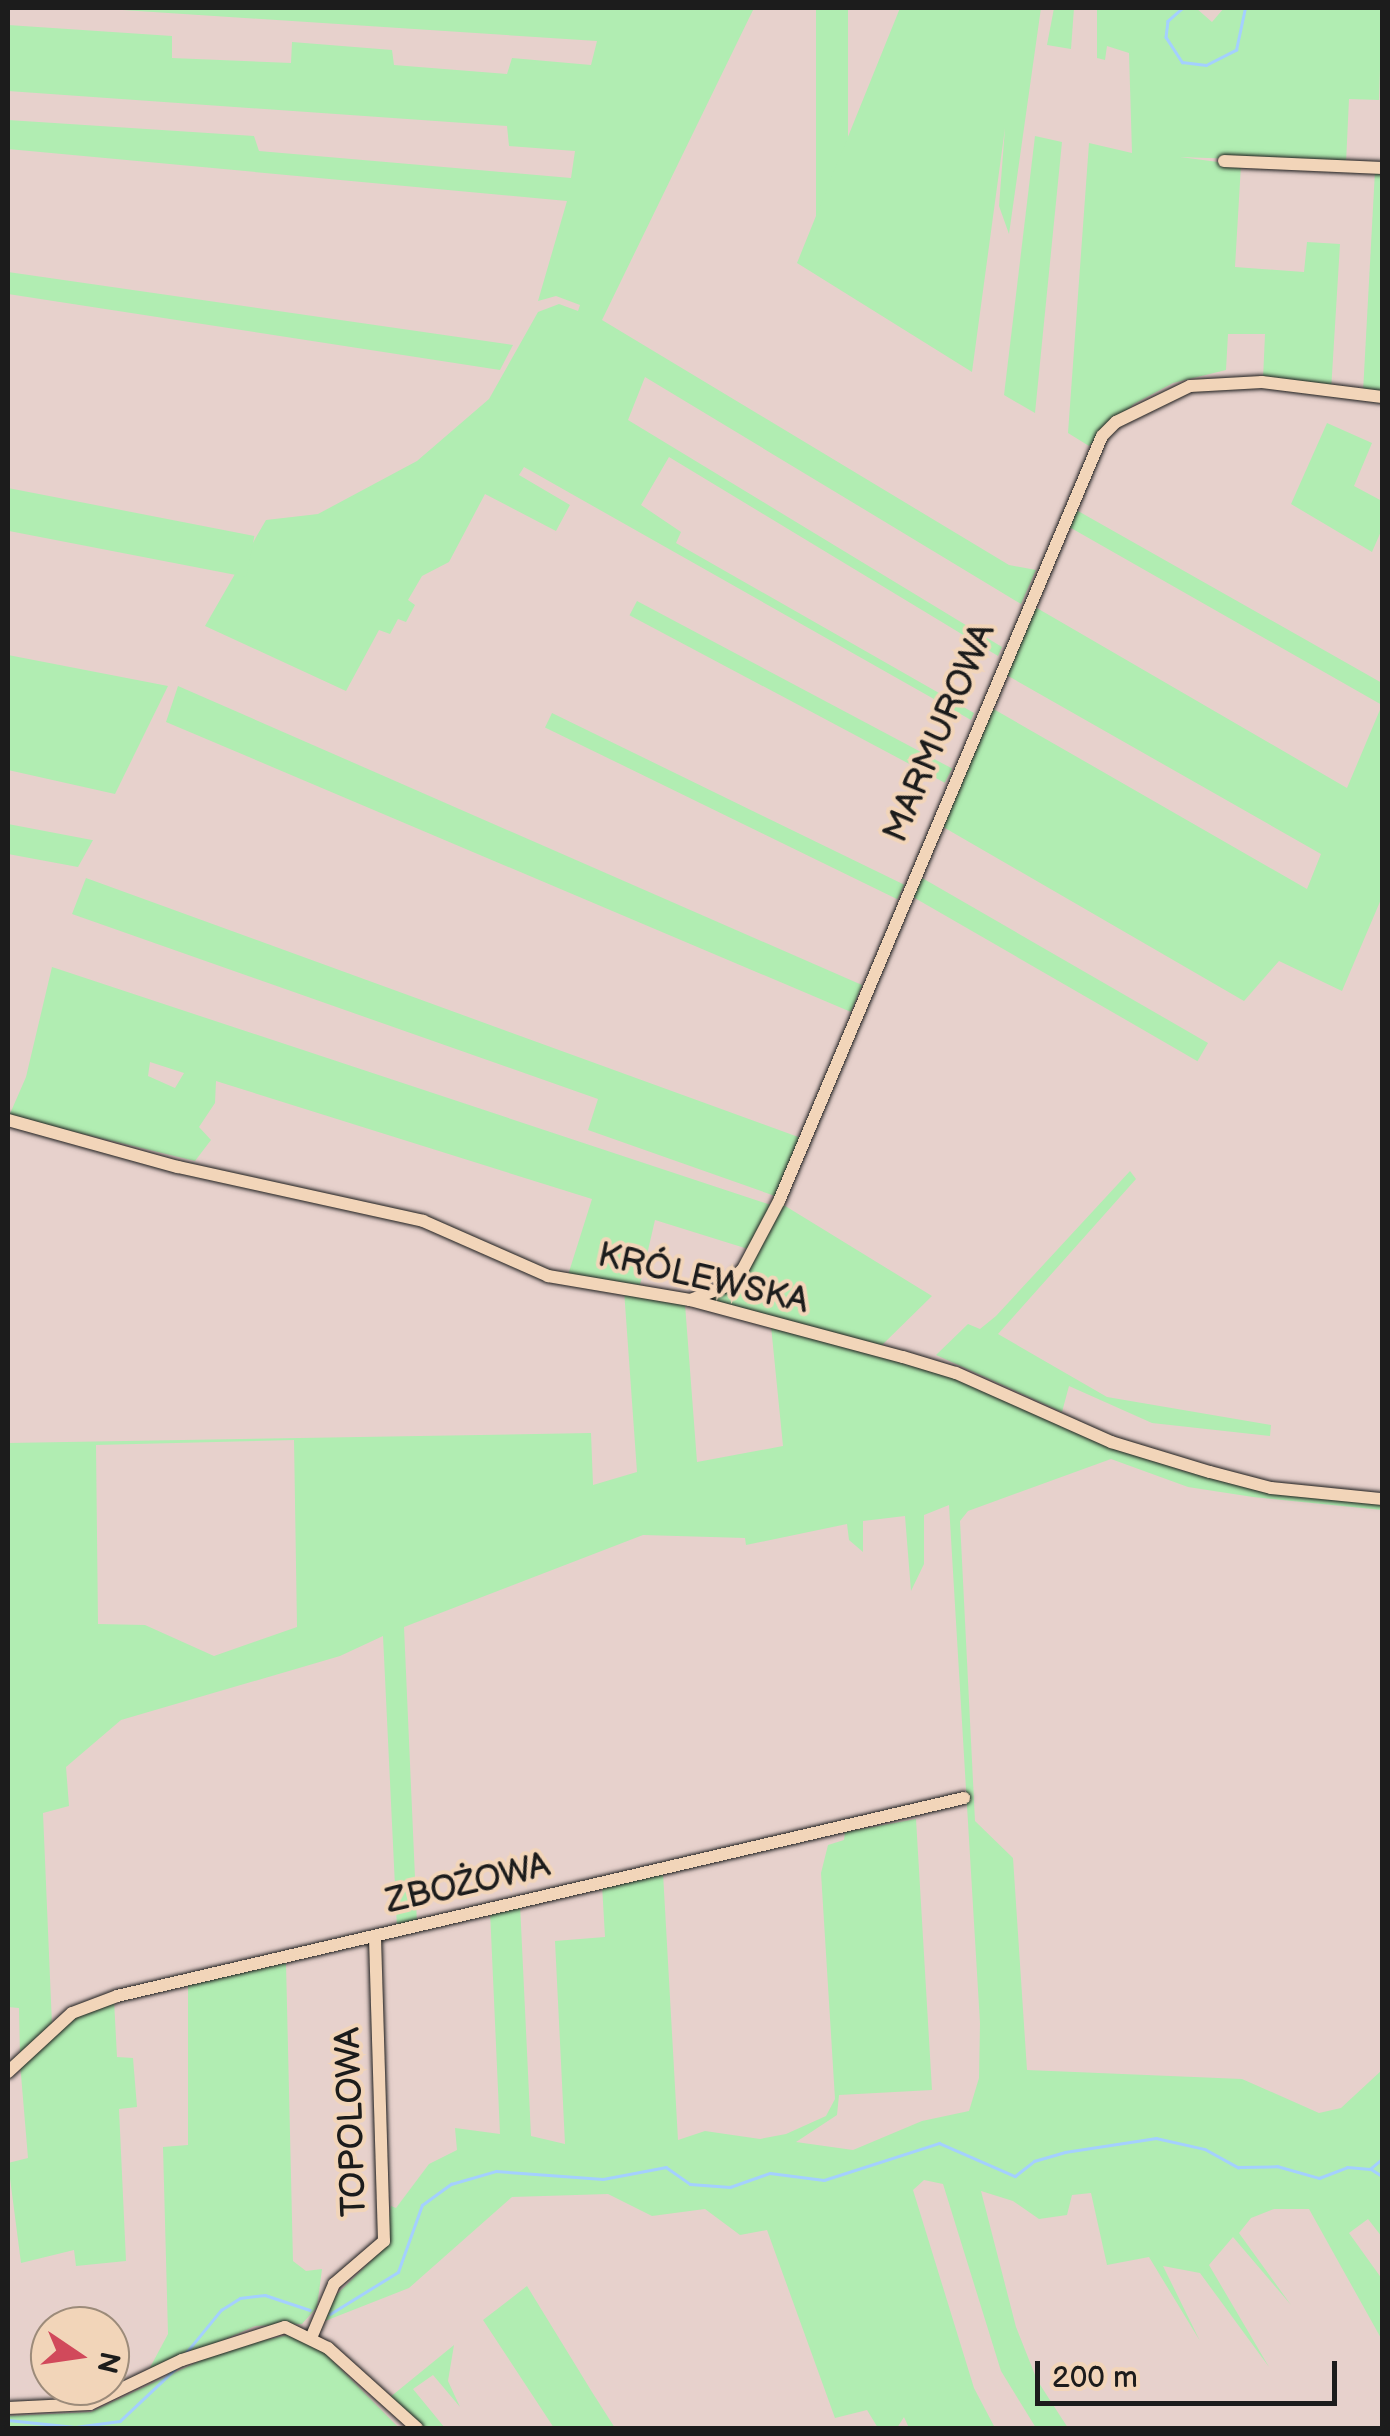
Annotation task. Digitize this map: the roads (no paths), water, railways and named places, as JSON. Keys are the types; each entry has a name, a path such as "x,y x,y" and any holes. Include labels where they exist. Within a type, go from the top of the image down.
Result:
{"street":[{"path":"1224,162 1382,168"},
{"name":"MARMUROWA","path":"690,1300 726,1286 743,1269 779,1202 1102,436 1116,422 1190,386 1262,382 1382,397"},
{"name":"KRÓLEWSKA","path":"8,1120 423,1221 548,1276 690,1300 956,1373 1162,1459 1271,1488 1382,1499"},
{"name":"ZBOŻOWA","path":"8,2072 46,2033 92,2003 964,1798"},
{"name":"TOPOLOWA","path":"311,2338 334,2284 384,2240 376,1936"},
{"path":"8,2408 90,2404 252,2333 285,2327 311,2338 416,2428"}],"waterway":[{"path":"1183,8 1168,21 1166,37 1182,62 1206,65 1236,50 1245,8"},
{"path":"330,2314 398,2272 422,2205 451,2184 496,2171 603,2179 666,2167 690,2184 730,2187 770,2173 824,2180 939,2143 1015,2176 1034,2161 1065,2152 1156,2138 1205,2149 1238,2167 1277,2166 1319,2178 1347,2167 1370,2169 1382,2159"},
{"path":"1371,2169 1382,2176"},
{"path":"185,2354 221,2310 240,2298 265,2295 310,2310"},
{"path":"8,2420 75,2427 120,2421 175,2369"}]}
